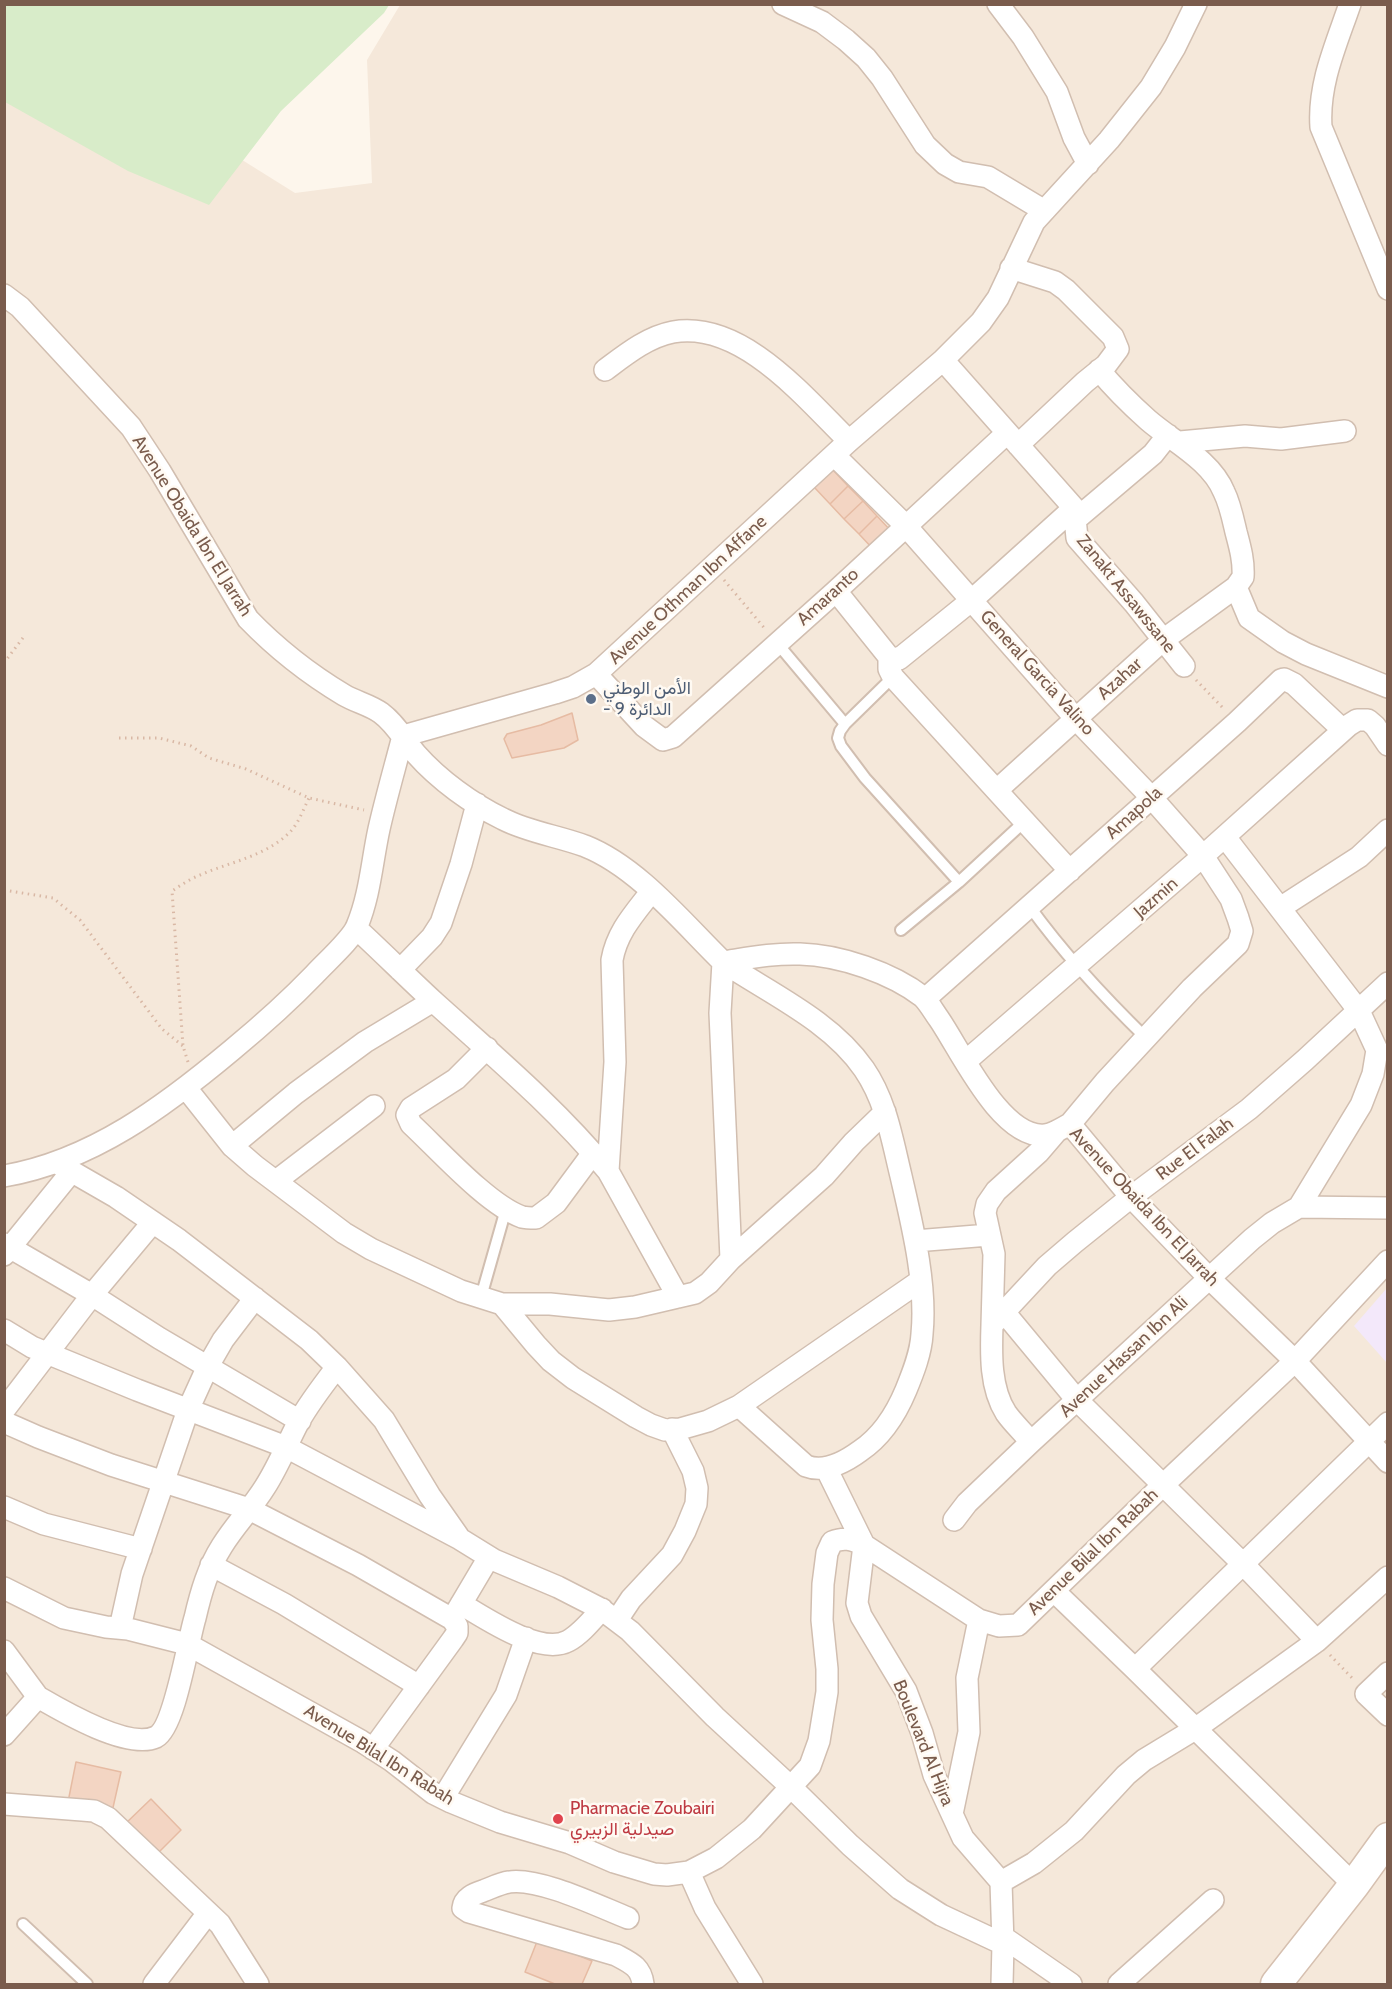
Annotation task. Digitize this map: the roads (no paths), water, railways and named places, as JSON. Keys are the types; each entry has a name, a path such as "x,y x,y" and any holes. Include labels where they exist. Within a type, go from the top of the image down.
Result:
{"street":[{"path":"783,4 822,22 866,58 882,78 925,145 945,164 959,172 988,177 1043,210"},
{"path":"998,4 1023,37 1057,92 1074,138 1088,164"},
{"name":"Avenue Othman Ibn Affane","path":"403,736 555,693 573,687 596,674 849,441 943,360 981,322 998,298 1026,236 1043,210 1088,164 1151,87 1175,47 1196,4"},
{"path":"1350,4 1327,68 1320,107 1321,127 1388,289"},
{"name":"Amaranto","path":"596,674 644,726 663,740 673,738 836,591 905,525 1113,357 1118,349 1113,337 1066,290 1055,282 1011,268"},
{"name":"Avenue Obaida Ibn El Jarrah","path":"4,295 20,307 131,427 160,471 248,619 291,658 345,696 379,711 393,723 416,754 438,776 477,804 503,820 586,847 629,872 723,962 772,955 802,954 825,958 873,969 893,977 925,999 991,1101 1014,1126 1035,1134 1046,1135 1064,1128 1209,1278 1295,1361 1388,1462"},
{"path":"605,370 627,353 653,339 672,333 694,331 715,335 768,362 849,441"},
{"name":"Zanakt Assawssane","path":"943,360 1013,439 1074,514 1077,538 1184,666"},
{"path":"1099,370 1133,406 1199,460 1224,491 1243,567 1243,577 1236,587 1249,618 1283,642 1306,654 1388,687"},
{"path":"891,667 896,659 903,657 1074,514 1174,438 1245,436 1281,439 1346,431"},
{"name":"General Garcia Valino","path":"834,455 905,525 1076,719 1152,797 1203,856 1231,899 1242,931 1238,944 1146,1038 1064,1128 996,1191 987,1204 985,1213 994,1254 998,1318"},
{"name":"Azahar","path":"997,790 1163,640 1236,587"},
{"path":"836,591 891,667 1070,871"},
{"name":"Amapola","path":"925,999 1237,722 1281,680 1284,679 1294,684 1343,730"},
{"path":"1343,730 1357,720 1368,720 1388,745"},
{"name":"Jazmin","path":"966,1061 1078,966 1343,730"},
{"path":"300,1420 159,1338 92,1295 7,1248 65,1167 96,1145 137,1122 191,1084 294,996 356,928 366,897 383,814 403,736"},
{"path":"400,970 432,937 441,923 461,864 477,804"},
{"path":"1280,908 1359,857 1388,830"},
{"name":"Avenue Hassan Ibn Ali","path":"954,1520 967,1503 1031,1442 1209,1278 1258,1234 1299,1207 1361,1105 1373,1074 1377,1050 1359,1011 1224,837"},
{"path":"608,1171 615,1062 612,960 614,944 624,926 651,892"},
{"path":"356,928 536,1093 593,1153 608,1171 678,1297"},
{"path":"731,1259 720,1013 723,962 815,1020 838,1040 863,1068 885,1112 915,1240 920,1281 922,1335 913,1372 898,1409 871,1444 852,1457 826,1468 816,1470 806,1466 738,1406"},
{"name":"Rue El Falah","path":"998,1318 1047,1266 1131,1197 1249,1109 1388,983"},
{"path":"232,1146 296,1093 365,1042 433,1001"},
{"path":"487,1048 456,1079 411,1108 407,1115 408,1119 448,1160 506,1209 523,1218 536,1218 556,1203 593,1153"},
{"path":"191,1084 232,1146 344,1233 371,1249 461,1291 502,1304 539,1303 609,1310 635,1307 695,1293 709,1283 731,1259 824,1176 885,1112"},
{"path":"276,1181 374,1106"},
{"path":"4,1176 65,1167 153,1222 309,1340 337,1367 384,1420 430,1496 460,1539"},
{"path":"1299,1207 1388,1208"},
{"path":"4,1410 92,1295 153,1222"},
{"path":"915,1240 989,1235"},
{"name":"Avenue Bilal Ibn Rabah","path":"4,1588 64,1618 159,1636 187,1644 373,1749 443,1798 500,1822 570,1843 640,1871 667,1875 689,1872 716,1858 743,1837 792,1788 810,1766 819,1741 823,1720 827,1669 822,1620 823,1584 829,1546 832,1542 844,1538 854,1540 979,1620 999,1626 1018,1626 1295,1361 1388,1261"},
{"path":"502,1304 551,1361 573,1378 651,1425 665,1430 680,1429 708,1421 738,1406 920,1281"},
{"path":"120,1628 132,1574 188,1410 223,1340 255,1298"},
{"path":"998,1318 1317,1641"},
{"path":"998,1318 991,1354 999,1398 1006,1413 1031,1442"},
{"path":"4,1330 32,1347 286,1447 460,1539 489,1557 558,1587 609,1615 850,1845 900,1889 941,1915 1003,1941 1071,1984"},
{"path":"4,1651 38,1697 80,1722 141,1739 156,1737 173,1712 187,1644 211,1565 228,1537 265,1487 300,1420 337,1367"},
{"path":"4,1422 111,1465 249,1509 456,1612 526,1638 552,1645 567,1642 631,1599 672,1555 686,1531 696,1504 697,1488 693,1471 672,1429"},
{"path":"1135,1669 1388,1423"},
{"path":"826,1468 864,1545"},
{"path":"4,1508 44,1524 141,1549"},
{"name":"Boulevard Al Hijra","path":"864,1545 857,1603 861,1616 906,1691 922,1733 934,1775 963,1838 1001,1882"},
{"path":"373,1749 457,1633 456,1612 489,1557"},
{"path":"211,1565 284,1604 419,1686"},
{"path":"1002,1984 1001,1882 1034,1863 1074,1831 1126,1775 1144,1760 1195,1729 1317,1641 1388,1577"},
{"path":"1054,1592 1353,1885"},
{"path":"952,1814 969,1732 967,1678 979,1620"},
{"path":"443,1798 506,1695 526,1638"},
{"path":"1388,1673 1366,1694 1388,1715"},
{"path":"4,1735 38,1697"},
{"path":"4,1804 94,1811 108,1818 220,1924 258,1984"},
{"path":"1280,1983 1388,1838"},
{"path":"689,1872 705,1908 752,1984"},
{"path":"628,1918 572,1896 523,1882 509,1882 476,1894 466,1900 463,1905 463,1908 469,1912 616,1954 641,1971 643,1984"},
{"path":"1119,1984 1213,1900"},
{"path":"154,1984 208,1913"}],"lane":[{"path":"777,643 845,724"},
{"path":"891,667 845,724 838,738 841,746 865,778 959,882"},
{"path":"901,930 959,882 1025,821"},
{"path":"1030,907 1051,936 1105,998 1146,1038"},
{"path":"481,1297 506,1209"},
{"path":"23,1924 87,1984"}],"place":[{"name":"الأمن الوطني - الدائرة 9","path":"591,699"},
{"name":"Pharmacie Zoubairi صيدلية الزبيري","path":"558,1819"}]}
